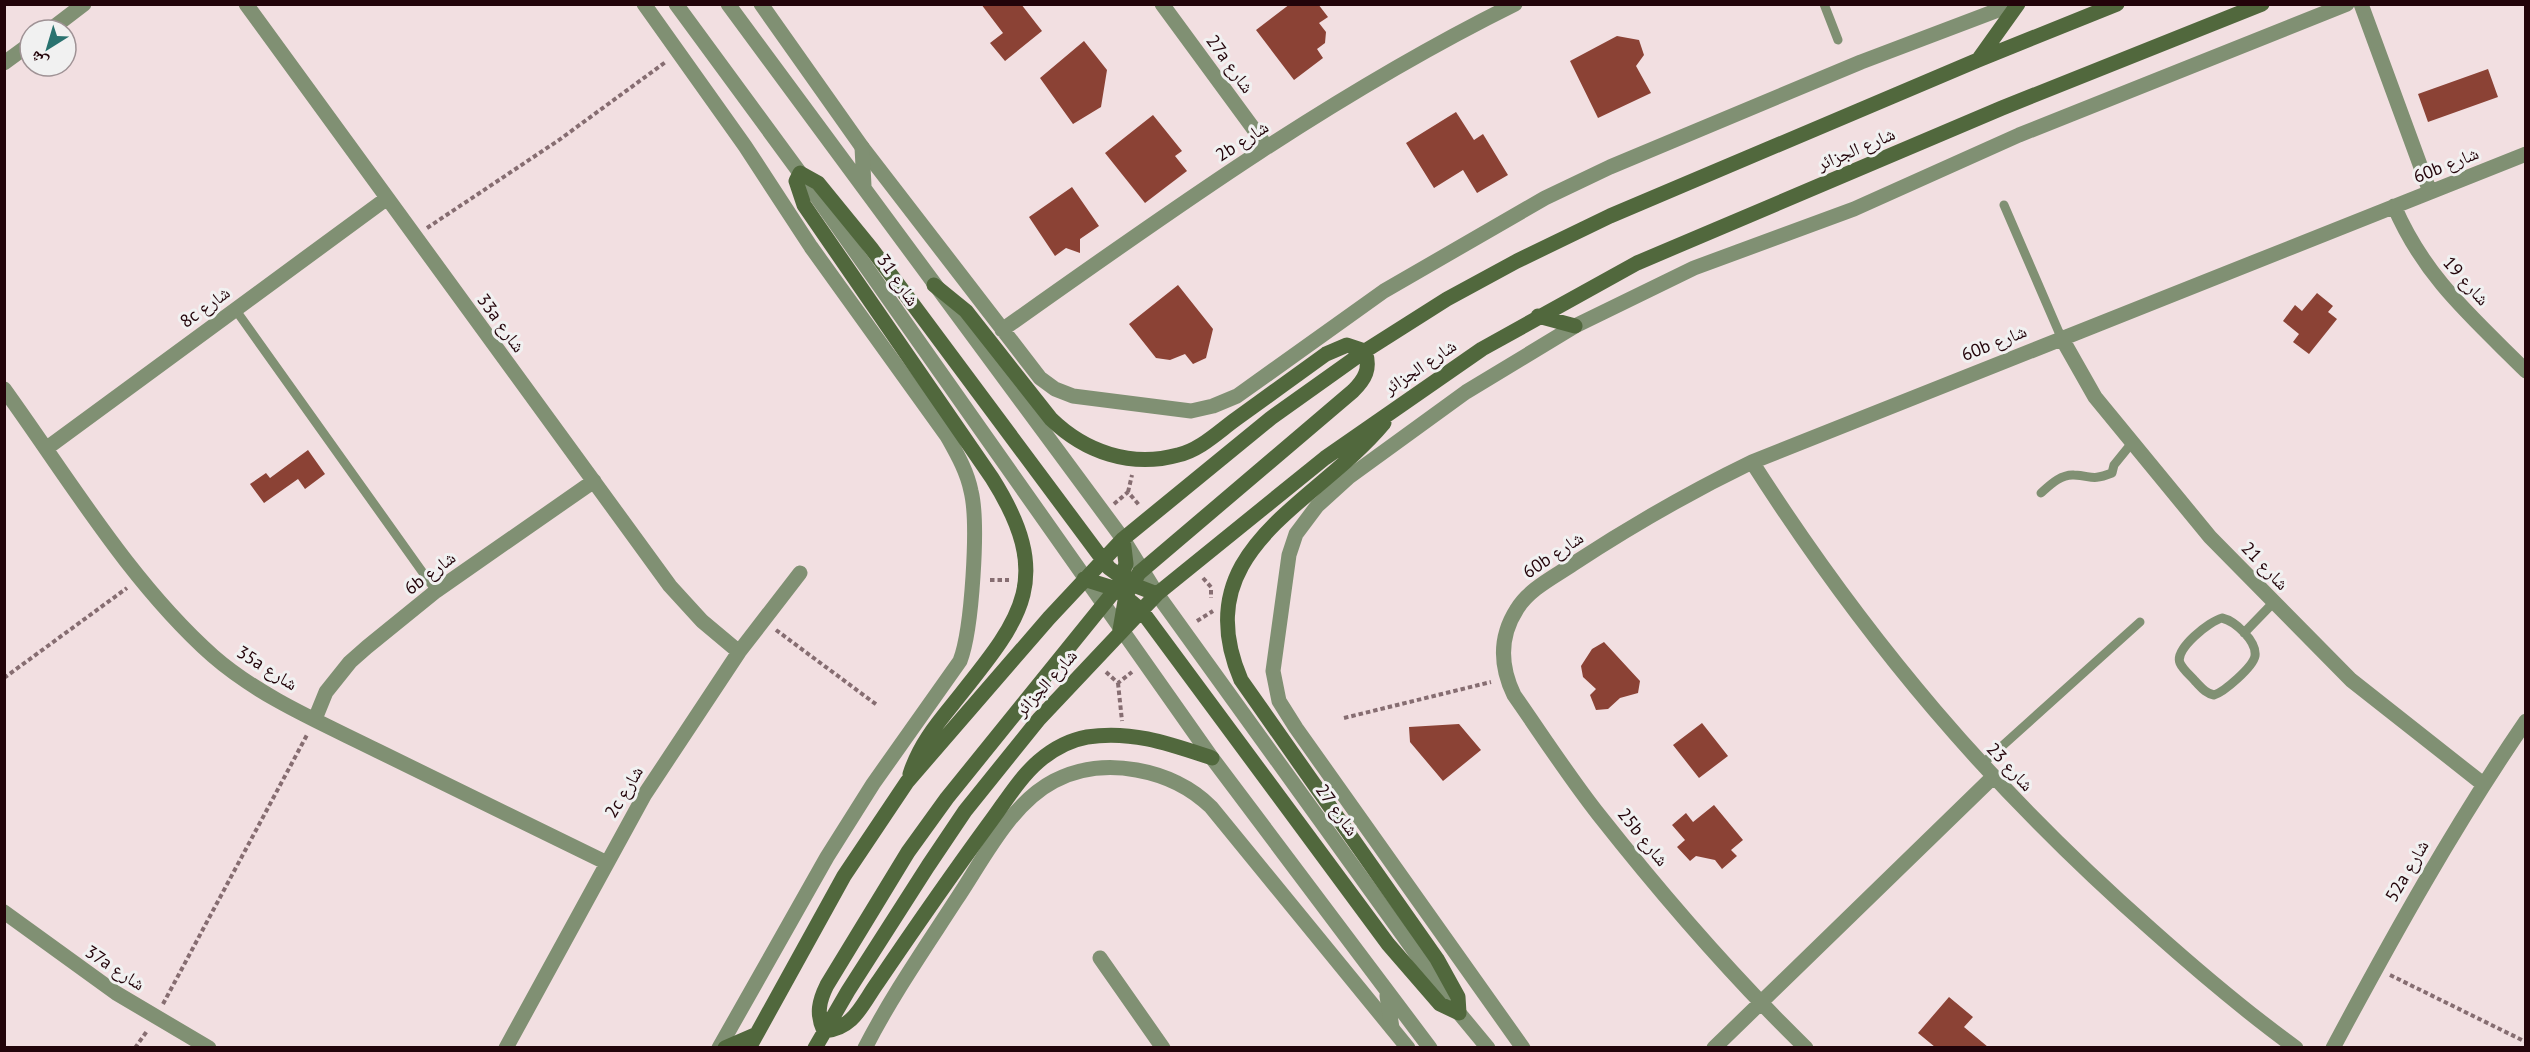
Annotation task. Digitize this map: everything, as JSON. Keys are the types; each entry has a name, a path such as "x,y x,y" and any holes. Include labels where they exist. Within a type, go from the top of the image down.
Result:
{"main road":[{"path":"1978,60 2018,4"},
{"name":"شارع الجزائر","path":"752,1041 844,876 907,782 1084,579 1123,540 1271,418 1365,351 1447,299 1517,261 1610,216 1978,60 2118,4"},
{"name":"شارع الجزائر","path":"816,1047 928,866 965,811 1039,719 1120,630 1157,594 1325,458 1398,405 1482,349 1538,316 1648,259 2002,108 2262,4"},
{"path":"907,782 922,744 1000,644 1014,621 1021,604 1025,580 1024,549 1018,526 1008,504 804,205 796,181 800,173 818,183 871,248 1388,944 1440,1004 1459,1013 1458,997 1437,959 1241,680 1232,658 1227,635 1226,611 1230,588 1248,552 1267,532 1368,442 1398,405"},
{"path":"934,285 966,311 1051,419 1068,435 1109,455 1135,459 1162,458 1187,452 1203,444 1326,354 1347,345 1365,351 1369,362 1367,374 1353,391 1142,570 1104,607 987,746 908,852 826,985 820,998 818,1018 824,1031 837,1030 862,1007 951,876 1038,762 1060,746 1086,737 1124,734 1149,737 1212,758"},
{"path":"1538,316 1575,326"},
{"path":"1120,630 1126,564 1123,540"},
{"path":"1084,579 1157,594"},
{"path":"725,1047 752,1041"}],"street":[{"path":"66,18 84,4"},
{"name":"33a شارع","path":"246,4 670,586 702,621 740,652"},
{"path":"644,4 745,146 811,246 940,427 960,459 972,493 968,633 960,661 873,784 827,857 719,1047"},
{"name":"شارع 31","path":"676,4 800,173 1120,630"},
{"name":"شارع 31","path":"728,4 1123,540 1142,570"},
{"path":"761,4 862,147 1040,378 1055,389 1073,396 1191,411 1213,406 1237,396 1384,291 1545,198 1610,167 1862,62 2014,4"},
{"name":"27a شارع","path":"1162,4 1267,147"},
{"name":"2b شارع","path":"1002,330 1138,233 1267,147 1411,59 1515,4"},
{"path":"1523,1047 1285,713 1275,687 1274,657 1289,555 1296,534 1317,506 1349,477 1466,392 1575,326 1719,257 1854,209 2019,135 2347,4"},
{"path":"2361,4 2430,192"},
{"path":"4,63 18,53"},
{"path":"862,147 864,186"},
{"name":"60b شارع","path":"1509,623 1518,607 1546,582 1650,515 1752,462 2061,337 2526,154"},
{"name":"8c شارع","path":"47,448 386,199"},
{"name":"شارع 19","path":"2394,206 2406,234 2441,286 2526,371"},
{"name":"شارع 21","path":"2061,337 2095,397 2131,444 2210,537 2351,680 2482,784"},
{"name":"35a شارع","path":"4,389 140,578 175,620 215,657 260,689 315,719 605,862"},
{"name":"شارع 23","path":"1752,462 1793,526 1862,623 1930,708 1992,778 2054,840 2197,970 2296,1047"},
{"name":"6b شارع","path":"315,719 326,692 350,662 436,591 594,481"},
{"name":"شارع 27","path":"1142,570 1459,1013 1488,1047"},
{"name":"2c شارع","path":"506,1047 605,862 669,756 740,652 801,573"},
{"name":"25b شارع","path":"1509,623 1502,660 1507,681 1514,695 1598,814 1760,1004 1806,1047"},
{"path":"1120,630 1212,758 1387,993 1430,1047"},
{"name":"52a شارع","path":"2333,1047 2411,903 2482,784 2526,721"},
{"path":"864,1047 947,914 1003,830 1029,800 1053,782 1071,774 1103,769 1131,769 1156,775 1196,792 1408,1047"},
{"path":"1714,1047 1992,778"},
{"name":"37a شارع","path":"4,912 98,981 209,1047"},
{"path":"1100,958 1163,1047"},
{"path":"1387,993 1392,1028"}],"lane":[{"path":"1824,4 1838,40"},
{"path":"2004,205 2061,337"},
{"path":"235,309 436,591"},
{"path":"2041,493 2058,479 2074,475 2090,479 2112,473 2114,465 2131,444"},
{"path":"2244,633 2273,603"},
{"path":"2216,620 2229,620 2244,633 2255,649 2253,662 2220,693 2207,693 2180,664 2180,652 2216,620"},
{"path":"1981,765 2140,622"}],"path":[{"path":"414,237 559,140 679,52"},
{"path":"4,678 140,578"},
{"path":"971,580 1025,580"},
{"path":"764,621 877,705"},
{"path":"1344,718 1472,685 1507,681"},
{"path":"1119,683 1124,734"},
{"path":"156,1017 315,719"},
{"path":"2376,968 2526,1042"}],"building":[{"path":"981,4 1021,4 1042,31 1005,61 990,43 1003,33"},
{"path":"1290,4 1318,4 1328,17 1319,23 1326,32 1325,43 1317,49 1323,58 1294,80 1256,30"},
{"path":"1617,36 1639,40 1644,55 1636,66 1651,93 1598,118 1570,61"},
{"path":"1084,41 1107,70 1101,107 1073,124 1040,78"},
{"path":"2488,69 2498,97 2428,122 2418,94"},
{"path":"1456,112 1474,140 1483,134 1508,175 1477,193 1463,170 1434,188 1406,143"},
{"path":"1153,115 1182,151 1175,156 1187,171 1145,203 1105,153"},
{"path":"1072,187 1099,226 1080,239 1080,253 1066,248 1055,256 1029,217"},
{"path":"1178,285 1213,329 1206,358 1193,364 1185,354 1170,360 1156,358 1129,324"},
{"path":"2317,293 2333,306 2328,312 2337,319 2309,354 2293,342 2299,334 2283,321 2295,305 2302,311"},
{"path":"308,450 325,474 305,489 298,479 264,503 250,484 266,473 270,478"},
{"path":"1604,642 1640,681 1638,693 1620,698 1608,709 1596,710 1590,695 1596,689 1583,677 1581,666 1592,649"},
{"path":"1702,723 1728,756 1699,778 1673,745"},
{"path":"1459,724 1481,750 1443,781 1410,742 1409,727"},
{"path":"1714,805 1743,840 1731,850 1737,856 1722,869 1715,860 1696,856 1690,861 1677,847 1685,840 1672,825 1686,813 1693,822"},
{"path":"1949,997 1973,1017 1964,1027 1988,1047 1935,1047 1918,1033"}]}
